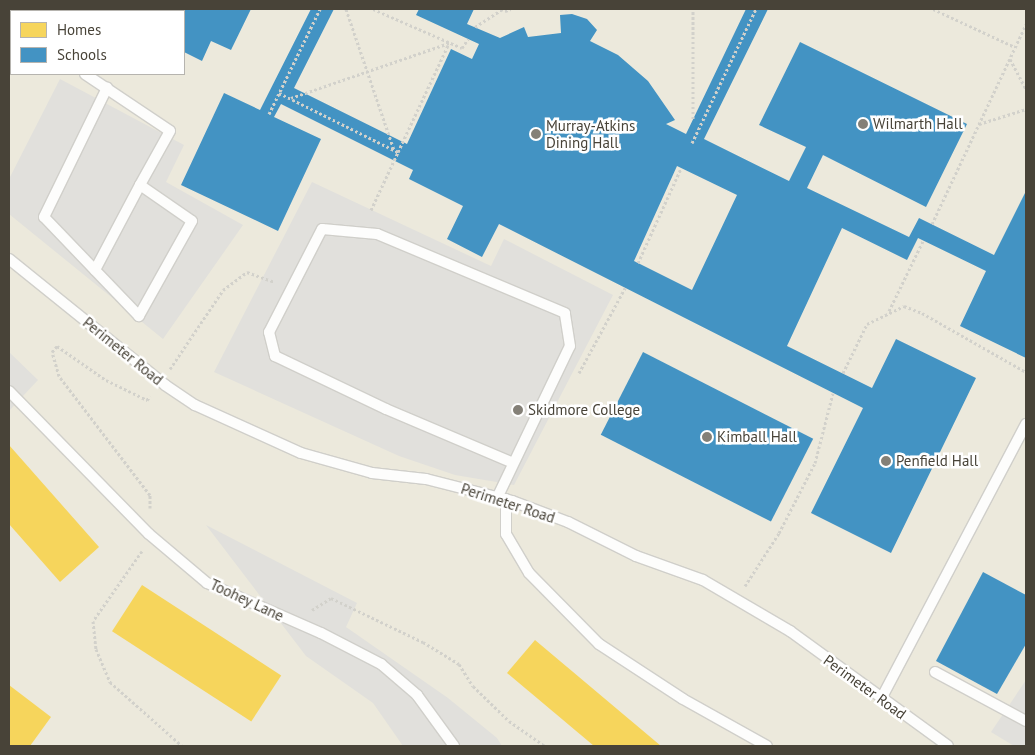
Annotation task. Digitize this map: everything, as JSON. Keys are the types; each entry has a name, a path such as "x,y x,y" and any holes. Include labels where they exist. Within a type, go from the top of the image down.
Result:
{"lane":[{"path":"87,75 170,131 94,270"},
{"path":"107,88 44,217 140,316 192,221 140,185"},
{"path":"513,463 386,409 276,356 269,332 322,229 378,234 565,313 570,346 513,463 502,498 506,534 530,572 599,644 683,699 766,746"},
{"name":"Perimeter Road","path":"9,259 162,382 195,405 301,452 372,473 426,479 502,498 568,522 636,556 703,580 790,631 948,746"},
{"name":"Toohey Lane","path":"9,392 149,534 207,583 293,621 381,664 417,694 454,746"},
{"path":"881,699 1026,424"},
{"path":"935,672 1026,721"}],"path":[{"path":"269,114 320,9"},
{"path":"346,9 396,151"},
{"path":"373,9 462,48 468,39"},
{"path":"475,27 505,9 511,9"},
{"path":"693,9 693,119"},
{"path":"692,143 756,9"},
{"path":"933,9 1015,48"},
{"path":"932,224 1026,24"},
{"path":"291,98 449,43"},
{"path":"371,210 396,151 449,43"},
{"path":"1010,59 1026,89"},
{"path":"279,93 396,151"},
{"path":"979,124 1026,109"},
{"path":"638,263 680,168"},
{"path":"889,311 923,241"},
{"path":"182,746 110,682 96,649 93,621 139,559 149,534 150,495 59,376 52,352 57,346 106,380 147,400 162,382 223,290 247,272 291,288"},
{"path":"843,373 867,324 889,311 904,306 922,312 1026,372"},
{"path":"736,599 780,533 815,463 833,393"},
{"path":"293,621 331,598 423,642 459,664 473,686 508,721 545,746"}],"shaded area":[{"name":"Skidmore College","path":"9,9 1026,9 1026,746 9,746"},
{"path":"60,79 184,145 166,182 243,225 163,339 9,214 9,179"},
{"path":"312,182 491,266 504,239 613,295 514,485 455,475 399,456 214,372"},
{"path":"9,352 38,380 9,411"},
{"path":"206,525 357,603 346,627 448,698 497,738 502,746 403,746 373,703 306,656"},
{"path":"1026,680 1026,746 1014,746 991,732"}],"building: Homes":[{"path":"9,445 99,547 60,582 9,524"},
{"path":"142,585 281,675 251,722 112,631"},
{"path":"535,640 661,746 594,746 507,673"},
{"path":"9,685 51,717 30,746 9,746"}],"building: Schools":[{"path":"82,9 251,9 231,50 211,41 202,61 185,52 185,10"},
{"path":"311,9 334,9 294,88 407,144 451,49 472,59 479,44 416,15 419,9 474,9 467,24 500,38 524,27 528,37 561,33 560,15 572,14 587,19 597,30 590,41 618,55 648,81 675,120 666,124 686,134 746,9 768,9 704,139 789,181 806,147 759,125 800,42 967,124 926,207 823,155 807,188 909,237 919,218 994,255 1026,191 1026,358 960,326 986,271 918,238 907,260 842,228 787,346 872,388 896,339 976,378 891,553 811,513 863,408 499,224 482,257 447,239 463,206 409,179 413,170 281,104 274,117 321,139 278,231 181,185 224,93 260,110","holes":["677,166 737,195 692,290 634,261"]},
{"name":"Kimball Hall","path":"643,352 813,439 771,522 601,435"},
{"path":"983,572 1026,595 1026,644 997,694 936,661"}],"place":[{"name":"Wilmarth Hall","path":"863,124"},
{"name":"Murray-Atkins Dining Hall","path":"536,134"},
{"name":"Skidmore College","path":"518,410"},
{"name":"Kimball Hall","path":"707,437"},
{"name":"Penfield Hall","path":"886,461"}]}
